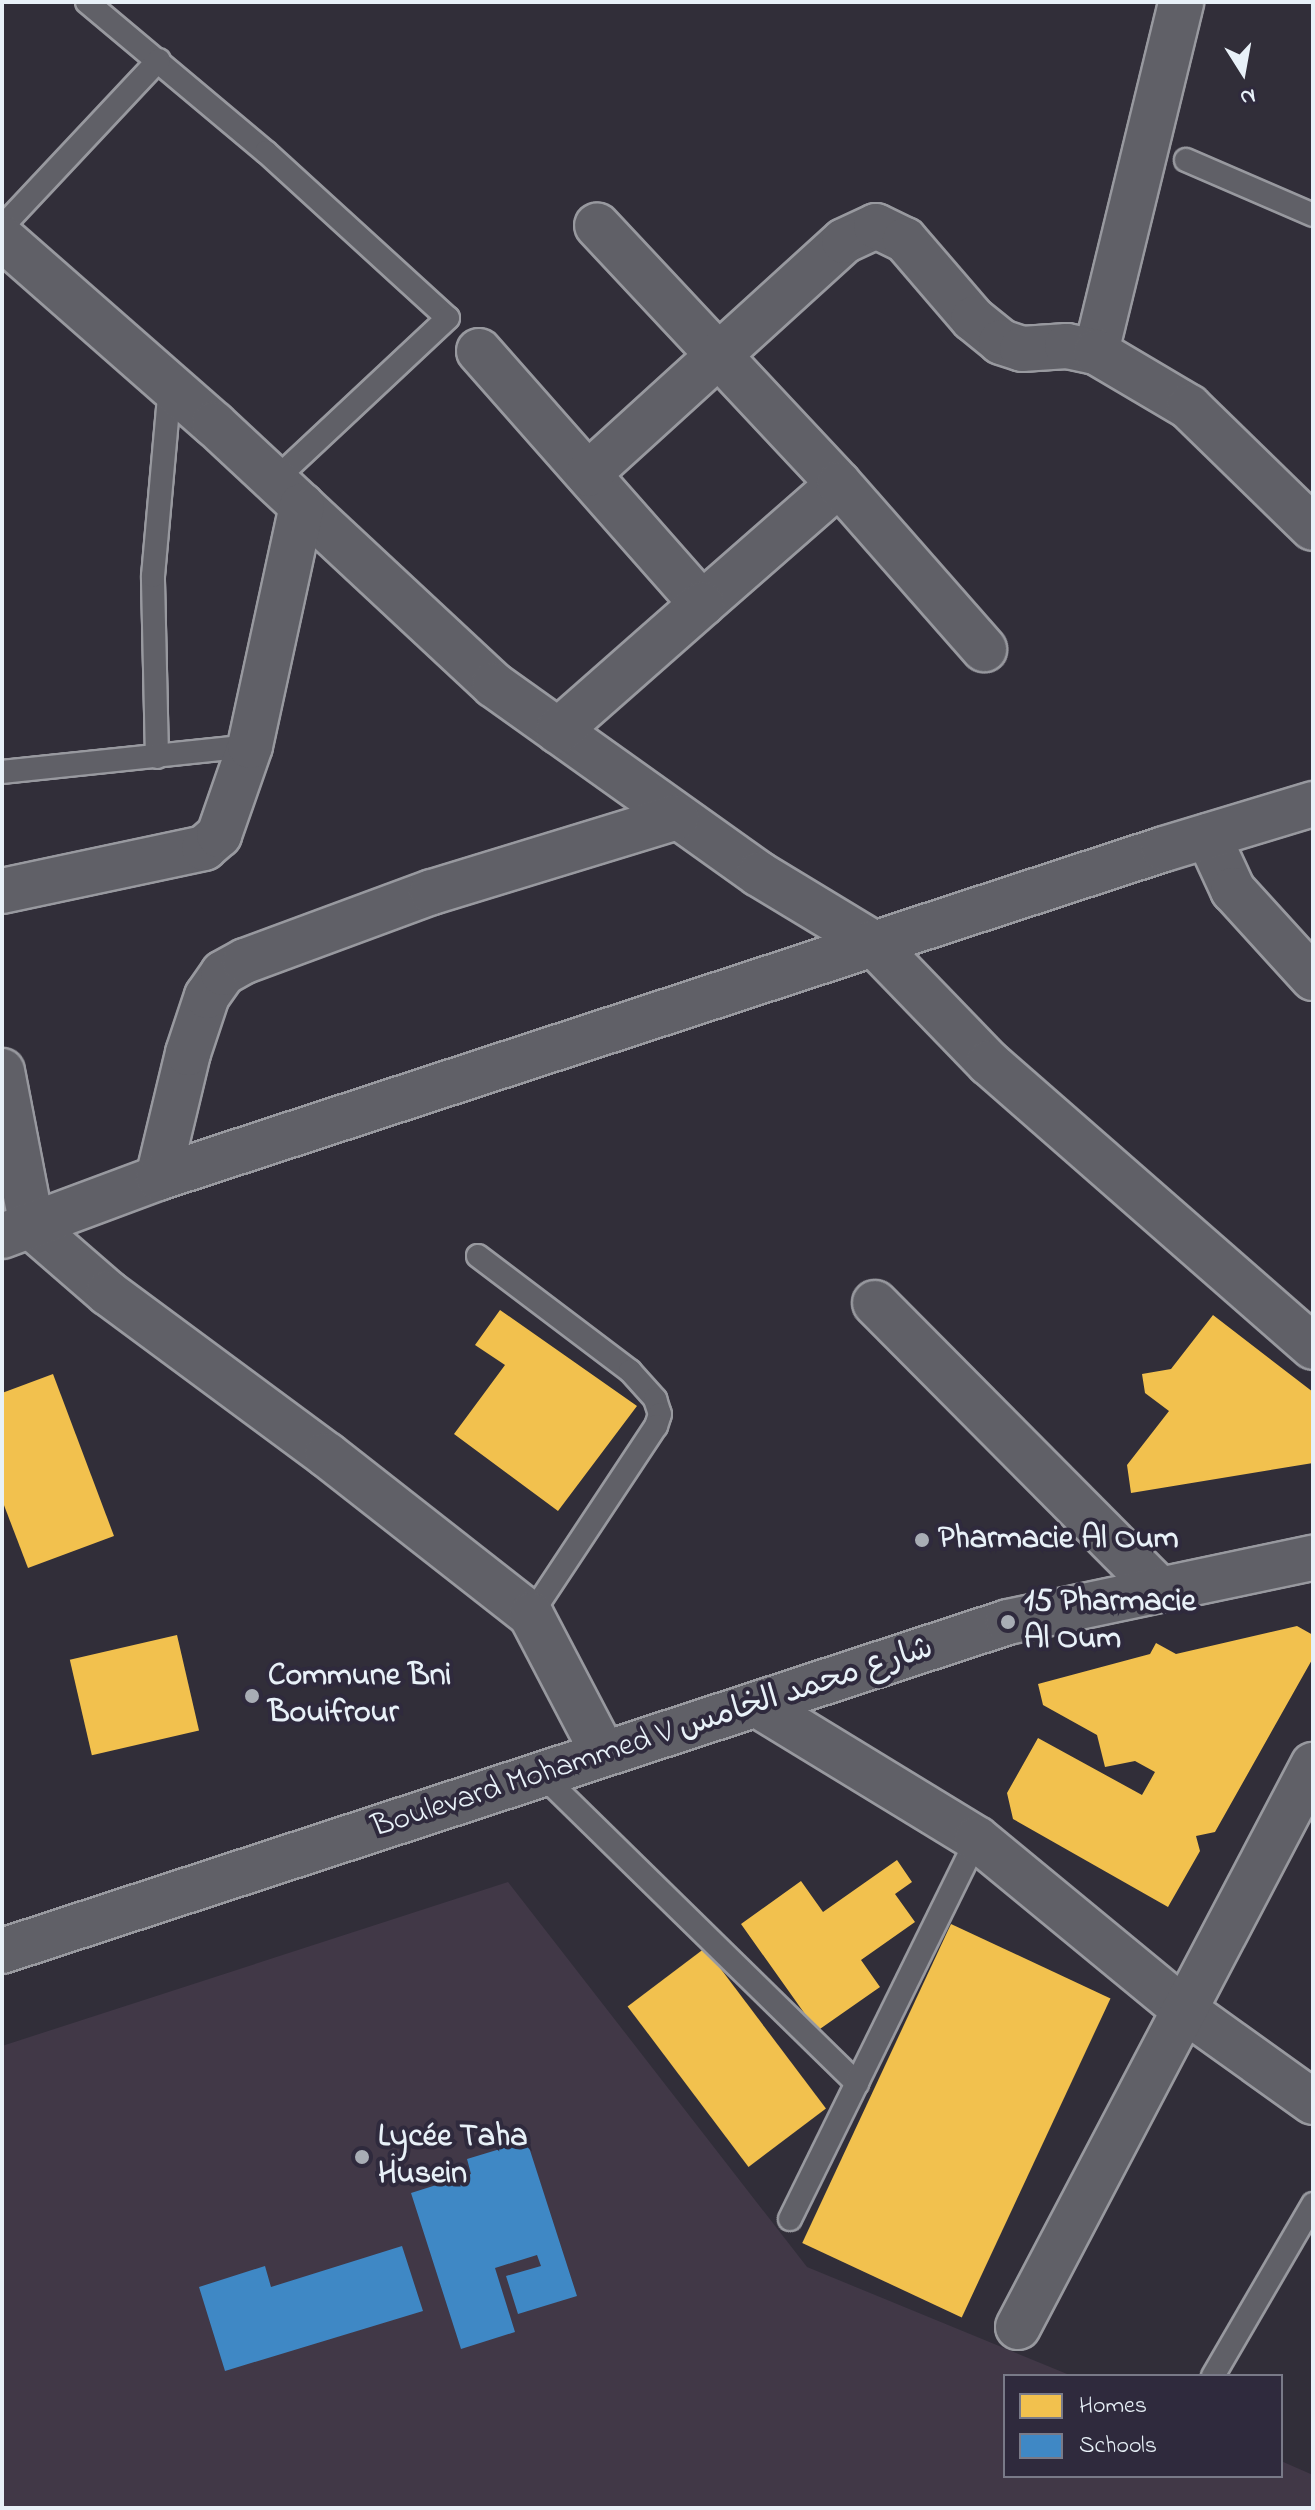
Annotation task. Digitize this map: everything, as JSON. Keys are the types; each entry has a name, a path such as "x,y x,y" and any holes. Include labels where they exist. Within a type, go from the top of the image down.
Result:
{"street":[{"path":"1096,352 1181,2"},
{"path":"597,225 839,484 984,649"},
{"path":"588,474 844,241 876,226 905,240 973,319 1001,342 1022,349 1067,346 1096,352 1189,407 1313,528"},
{"path":"2,238 214,424 494,685 759,874 873,943 989,1063 1313,1347"},
{"path":"479,351 702,604"},
{"path":"558,731 839,484"},
{"path":"2,891 204,848 219,835 228,817 250,746 287,494"},
{"path":"17,1232 158,1178 873,943 1313,804"},
{"path":"158,1178 188,1053 207,996 223,973 245,961 432,892 677,817"},
{"path":"1208,836 1233,890 1313,978"},
{"path":"2,1071 17,1232"},
{"path":"17,1232 108,1293 327,1455 531,1615 603,1753"},
{"path":"875,1303 1159,1589"},
{"name":"Boulevard Mohammed V شارع محمد الخامس","path":"2,1951 603,1753 759,1706 1008,1622 1313,1558"},
{"path":"759,1706 977,1839 1186,2011 1313,2102"},
{"path":"1018,2327 1313,1765"}],"lane":[{"path":"87,2 159,60 448,318 287,494"},
{"path":"2,227 159,60"},
{"path":"1186,160 1313,215"},
{"path":"157,757 153,576 170,387"},
{"path":"2,772 250,746"},
{"path":"478,1256 630,1371 655,1399 660,1414 656,1426 531,1615"},
{"path":"542,1775 857,2083"},
{"path":"790,2219 977,1839"},
{"path":"1214,2374 1313,2204"}],"shaded area":[{"name":"Lycée Taha Husein","path":"508,1882 807,2267 1067,2374 1003,2374 1003,2478 1283,2478 1283,2462 1313,2475 1313,2508 2,2508 2,2046"}],"building: Homes":[{"path":"500,1310 637,1406 558,1511 454,1434 505,1365 475,1345"},
{"path":"1213,1315 1313,1392 1313,1463 1131,1493 1127,1465 1169,1411 1145,1393 1142,1374 1171,1369"},
{"path":"53,1374 114,1536 28,1568 2,1500 2,1393"},
{"path":"1297,1626 1313,1635 1313,1658 1215,1832 1196,1836 1200,1851 1168,1907 1013,1819 1007,1793 1038,1738 1142,1795 1155,1772 1135,1761 1105,1767 1097,1735 1043,1705 1038,1684 1150,1654 1156,1643 1176,1654"},
{"path":"177,1635 199,1730 92,1755 70,1660"},
{"path":"897,1860 912,1882 895,1894 915,1922 861,1960 880,1987 817,2031 741,1924 801,1881 823,1912"},
{"path":"951,1924 1111,1998 962,2317 802,2243"},
{"path":"705,1948 826,2109 748,2167 628,2006"}],"building: Schools":[{"path":"527,2141 577,2296 518,2314 506,2276 541,2266 537,2255 495,2268 515,2332 461,2349 411,2193 471,2174 467,2159"},
{"path":"402,2246 423,2311 225,2371 199,2287 265,2266 271,2287"}],"place":[{"name":"Pharmacie Al Oum","path":"922,1540"},
{"name":"15 Pharmacie Al Oum","path":"1008,1622"},
{"name":"Commune Bni Bouifrour","path":"252,1696"},
{"name":"Lycée Taha Husein","path":"362,2157"}]}
